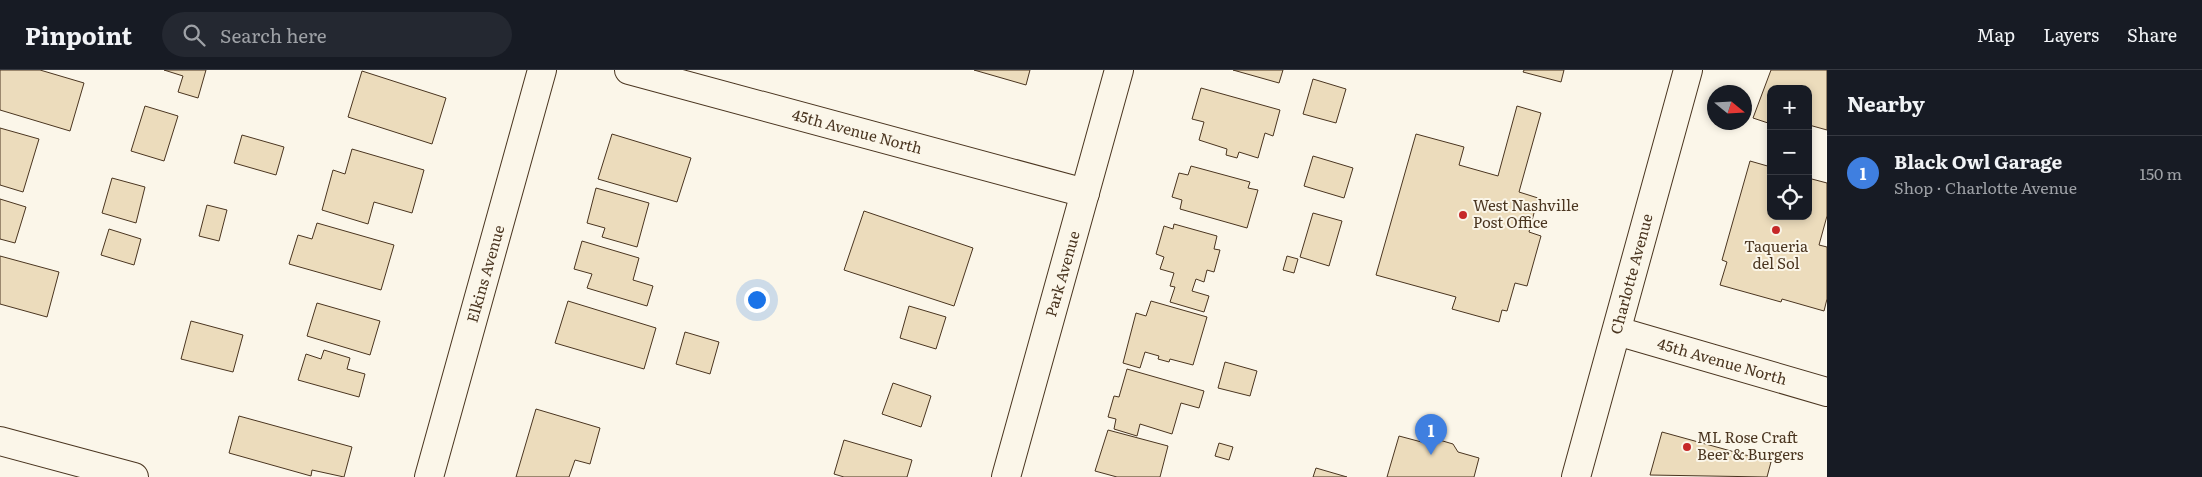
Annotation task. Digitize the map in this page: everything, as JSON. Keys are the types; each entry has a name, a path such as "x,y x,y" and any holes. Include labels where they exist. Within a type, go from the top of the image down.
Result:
{"street":[{"name":"Elkins Avenue","path":"429,477 542,70"},
{"name":"45th Avenue North","path":"628,70 1085,193"},
{"name":"Park Avenue","path":"1006,477 1119,70"},
{"name":"Charlotte Avenue","path":"1576,477 1688,70"},
{"name":"45th Avenue North","path":"1617,331 1827,392"},
{"path":"0,441 134,477"}],"building":[{"path":"0,70 40,70 84,83 70,131 0,110"},
{"path":"164,70 206,70 198,98 178,92 183,76"},
{"path":"974,70 1030,70 1026,85"},
{"path":"1233,70 1283,70 1279,83"},
{"path":"1524,70 1564,70 1561,82 1523,72"},
{"path":"1771,70 1827,70 1827,130 1812,126 1812,85 1767,85 1767,123 1753,118"},
{"path":"362,71 446,98 432,144 348,117"},
{"path":"1313,79 1346,89 1336,123 1303,114"},
{"path":"1201,88 1280,110 1273,136 1265,133 1258,158 1239,152 1237,158 1226,155 1227,149 1199,140 1204,122 1192,119"},
{"path":"145,106 178,116 164,161 131,151"},
{"name":"West Nashville Post Office","path":"1517,106 1541,113 1519,192 1538,198 1529,232 1541,236 1527,286 1515,283 1507,311 1502,310 1499,322 1452,309 1456,297 1376,275 1416,134 1464,147 1459,165 1498,176"},
{"path":"0,128 39,139 23,192 0,185"},
{"path":"612,134 691,158 677,202 598,179"},
{"path":"242,135 284,147 276,175 234,163"},
{"path":"352,149 424,170 412,213 374,202 368,224 322,210 333,170 345,174"},
{"path":"1313,156 1353,168 1344,198 1304,186"},
{"name":"Taqueria del Sol","path":"1750,161 1767,166 1767,220 1812,220 1812,179 1827,183 1827,216 1819,245 1827,247 1827,299 1824,311 1782,299 1781,302 1720,285 1727,262 1722,260"},
{"path":"1191,166 1250,182 1248,188 1258,190 1247,228 1180,209 1182,200 1172,197 1179,173 1188,175"},
{"path":"112,178 145,187 136,223 102,213"},
{"path":"596,188 649,203 637,247 602,237 605,228 587,223"},
{"path":"0,199 26,207 15,243 0,239"},
{"path":"207,205 227,210 219,241 199,236"},
{"path":"864,211 973,248 954,306 844,270"},
{"path":"1313,213 1342,221 1329,266 1300,257"},
{"path":"317,223 394,245 381,290 289,264 298,235 312,239"},
{"path":"1174,224 1217,236 1214,249 1220,250 1214,272 1207,270 1204,282 1196,279 1192,291 1209,296 1204,312 1170,302 1175,287 1170,286 1174,273 1160,269 1164,257 1156,254 1164,226 1173,229"},
{"path":"109,229 141,239 134,265 101,255"},
{"path":"582,241 639,258 633,280 653,286 647,306 587,288 592,274 574,269"},
{"path":"0,256 59,272 47,317 0,304"},
{"path":"1287,256 1298,259 1294,273 1283,270"},
{"path":"568,301 656,328 644,369 555,343"},
{"path":"1151,301 1207,317 1193,365 1170,359 1169,362 1158,359 1159,356 1145,352 1140,368 1123,363 1136,313 1146,316"},
{"path":"317,303 380,321 370,355 307,336"},
{"path":"909,306 946,317 936,349 900,338"},
{"path":"191,321 243,335 233,372 181,359"},
{"path":"685,332 719,342 710,374 676,364"},
{"path":"324,350 350,358 347,369 365,374 359,397 298,380 306,354 321,359"},
{"path":"1225,362 1257,371 1250,396 1218,388"},
{"path":"1127,369 1204,391 1199,408 1181,403 1172,434 1140,424 1137,436 1114,429 1116,419 1108,417 1114,396 1119,397"},
{"path":"893,383 931,396 921,427 882,414"},
{"path":"536,409 600,428 590,464 575,460 569,477 516,477"},
{"path":"239,416 352,447 344,477 312,470 311,476 229,453"},
{"path":"1108,430 1168,446 1160,477 1117,477 1095,471"},
{"name":"ML Rose Craft Beer & Burgers","path":"1662,432 1771,462 1767,477 1650,475"},
{"path":"1399,436 1429,444 1436,439 1453,444 1458,452 1479,458 1474,477 1387,477"},
{"path":"844,440 912,460 907,477 844,477 834,474"},
{"path":"1219,443 1233,447 1229,460 1215,456"},
{"path":"1316,468 1347,477 1313,477"}],"place":[{"name":"West Nashville Post Office","path":"1463,215"},
{"name":"Taqueria del Sol","path":"1776,230"},
{"name":"ML Rose Craft Beer & Burgers","path":"1687,447"},
{"name":"Black Owl Garage","path":"1431,455"}]}
